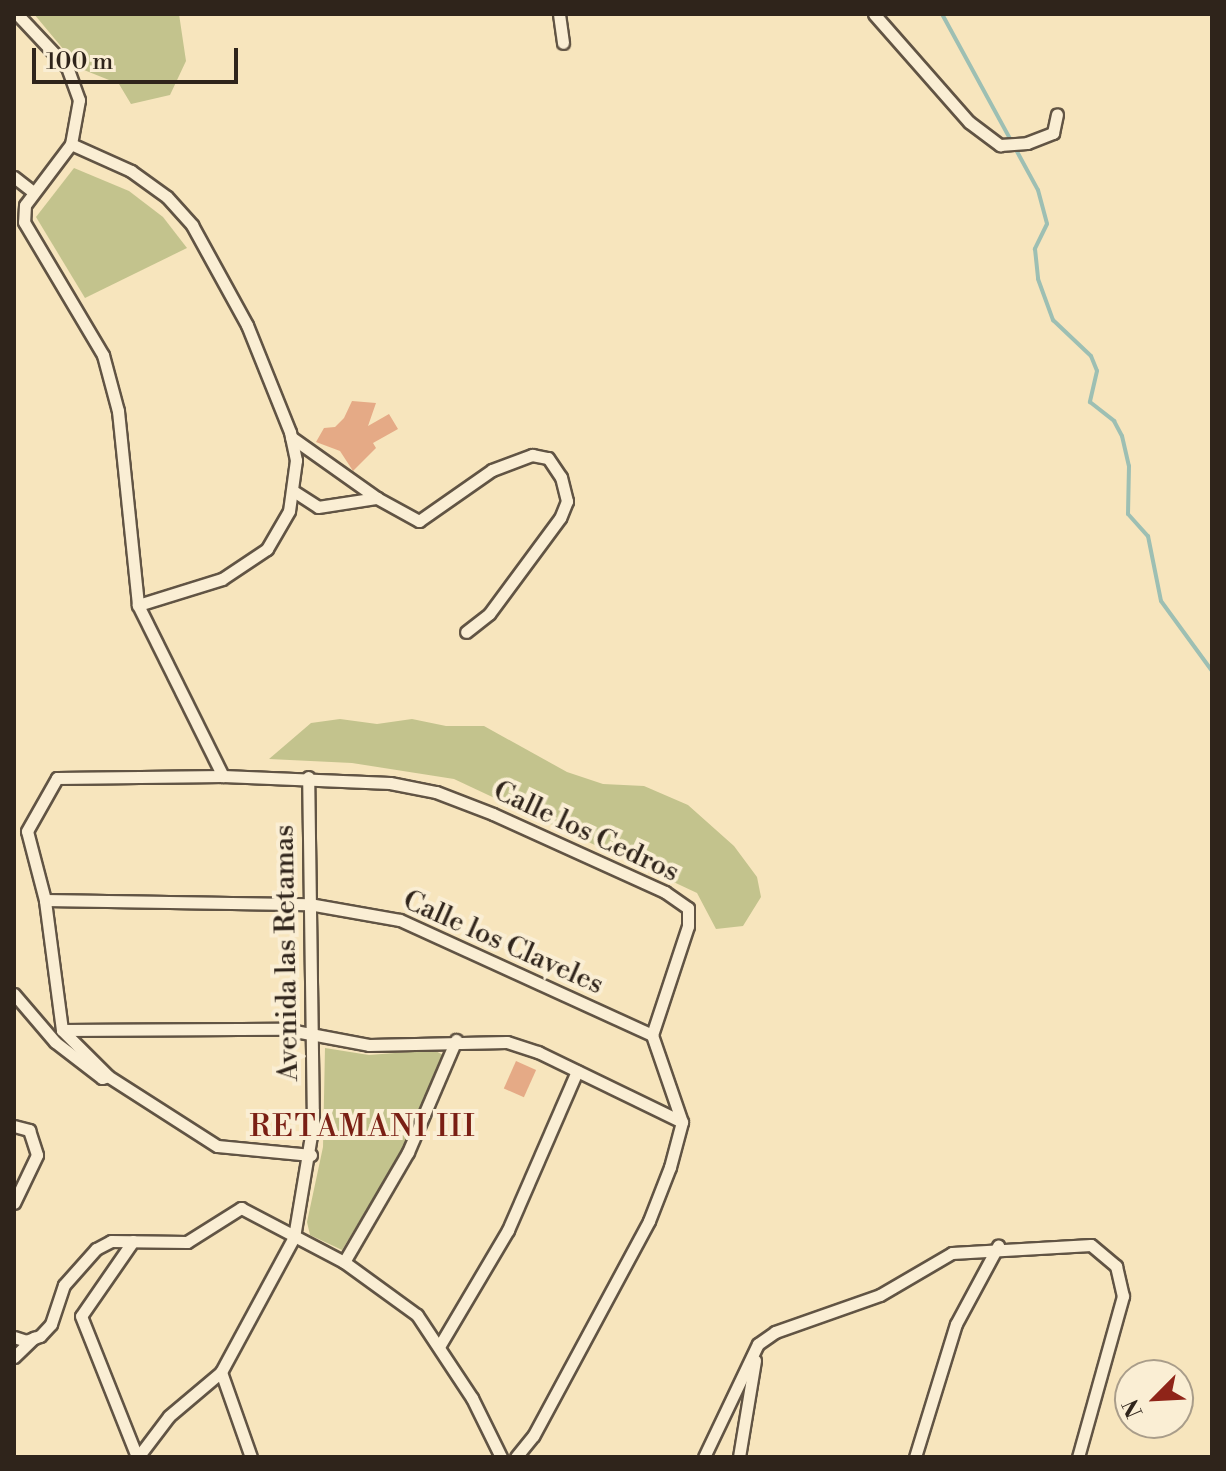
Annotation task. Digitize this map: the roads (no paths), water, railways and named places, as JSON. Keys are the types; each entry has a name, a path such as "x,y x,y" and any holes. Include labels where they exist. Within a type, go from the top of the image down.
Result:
{"street":[{"path":"17,14 73,75 79,100 71,144 25,205 26,230 88,325 111,380 138,605 223,776"},
{"path":"559,14 563,43"},
{"path":"874,14 969,122 1000,145 1027,143 1053,133 1057,114"},
{"path":"71,144 131,171 186,217 241,313 291,437 295,492 280,534 255,559 203,587 138,605"},
{"path":"14,177 33,192"},
{"path":"291,437 377,498 419,521 492,470 532,455 548,458 561,477 567,501 560,518 489,614 466,632"},
{"path":"295,492 318,507 377,498"},
{"name":"Calle los Cedros","path":"45,900 27,831 57,778 308,777 390,783 436,792 665,892 688,908 685,937 652,1035"},
{"name":"Avenida las Retamas","path":"138,1457 169,1416 221,1372 294,1237 311,1155 308,777"},
{"path":"45,900 62,1030 108,1076 217,1146 311,1155"},
{"name":"Calle los Claveles","path":"45,900 309,904 400,920 652,1035"},
{"path":"14,994 62,1048 102,1078 108,1076"},
{"path":"62,1030 310,1032 369,1045 456,1040 507,1042 577,1071 682,1122"},
{"path":"516,1457 533,1436 649,1221 682,1122 652,1035"},
{"path":"344,1262 408,1152 456,1040"},
{"path":"440,1345 508,1230 577,1071"},
{"path":"14,1126 29,1130 37,1155 14,1203"},
{"path":"14,1357 51,1324 64,1285 81,1264 111,1241 187,1242 241,1208 344,1262 417,1315 440,1345 501,1457"},
{"path":"133,1241 81,1316 138,1457"},
{"path":"704,1457 758,1344 775,1332 880,1295 952,1253 998,1246 1091,1245 1116,1266 1123,1296 1078,1457"},
{"path":"915,1457 956,1324 998,1246"},
{"path":"14,1337 35,1338"},
{"path":"739,1457 758,1344"},
{"path":"221,1372 251,1457"}],"waterway":[{"path":"942,14 1038,190 1047,224 1035,249 1038,279 1053,320 1091,356 1097,371 1090,402 1114,421 1122,436 1129,466 1128,514 1148,536 1161,601 1212,671"}],"district":[{"name":"RETAMANI III","path":"363,1127"}]}
